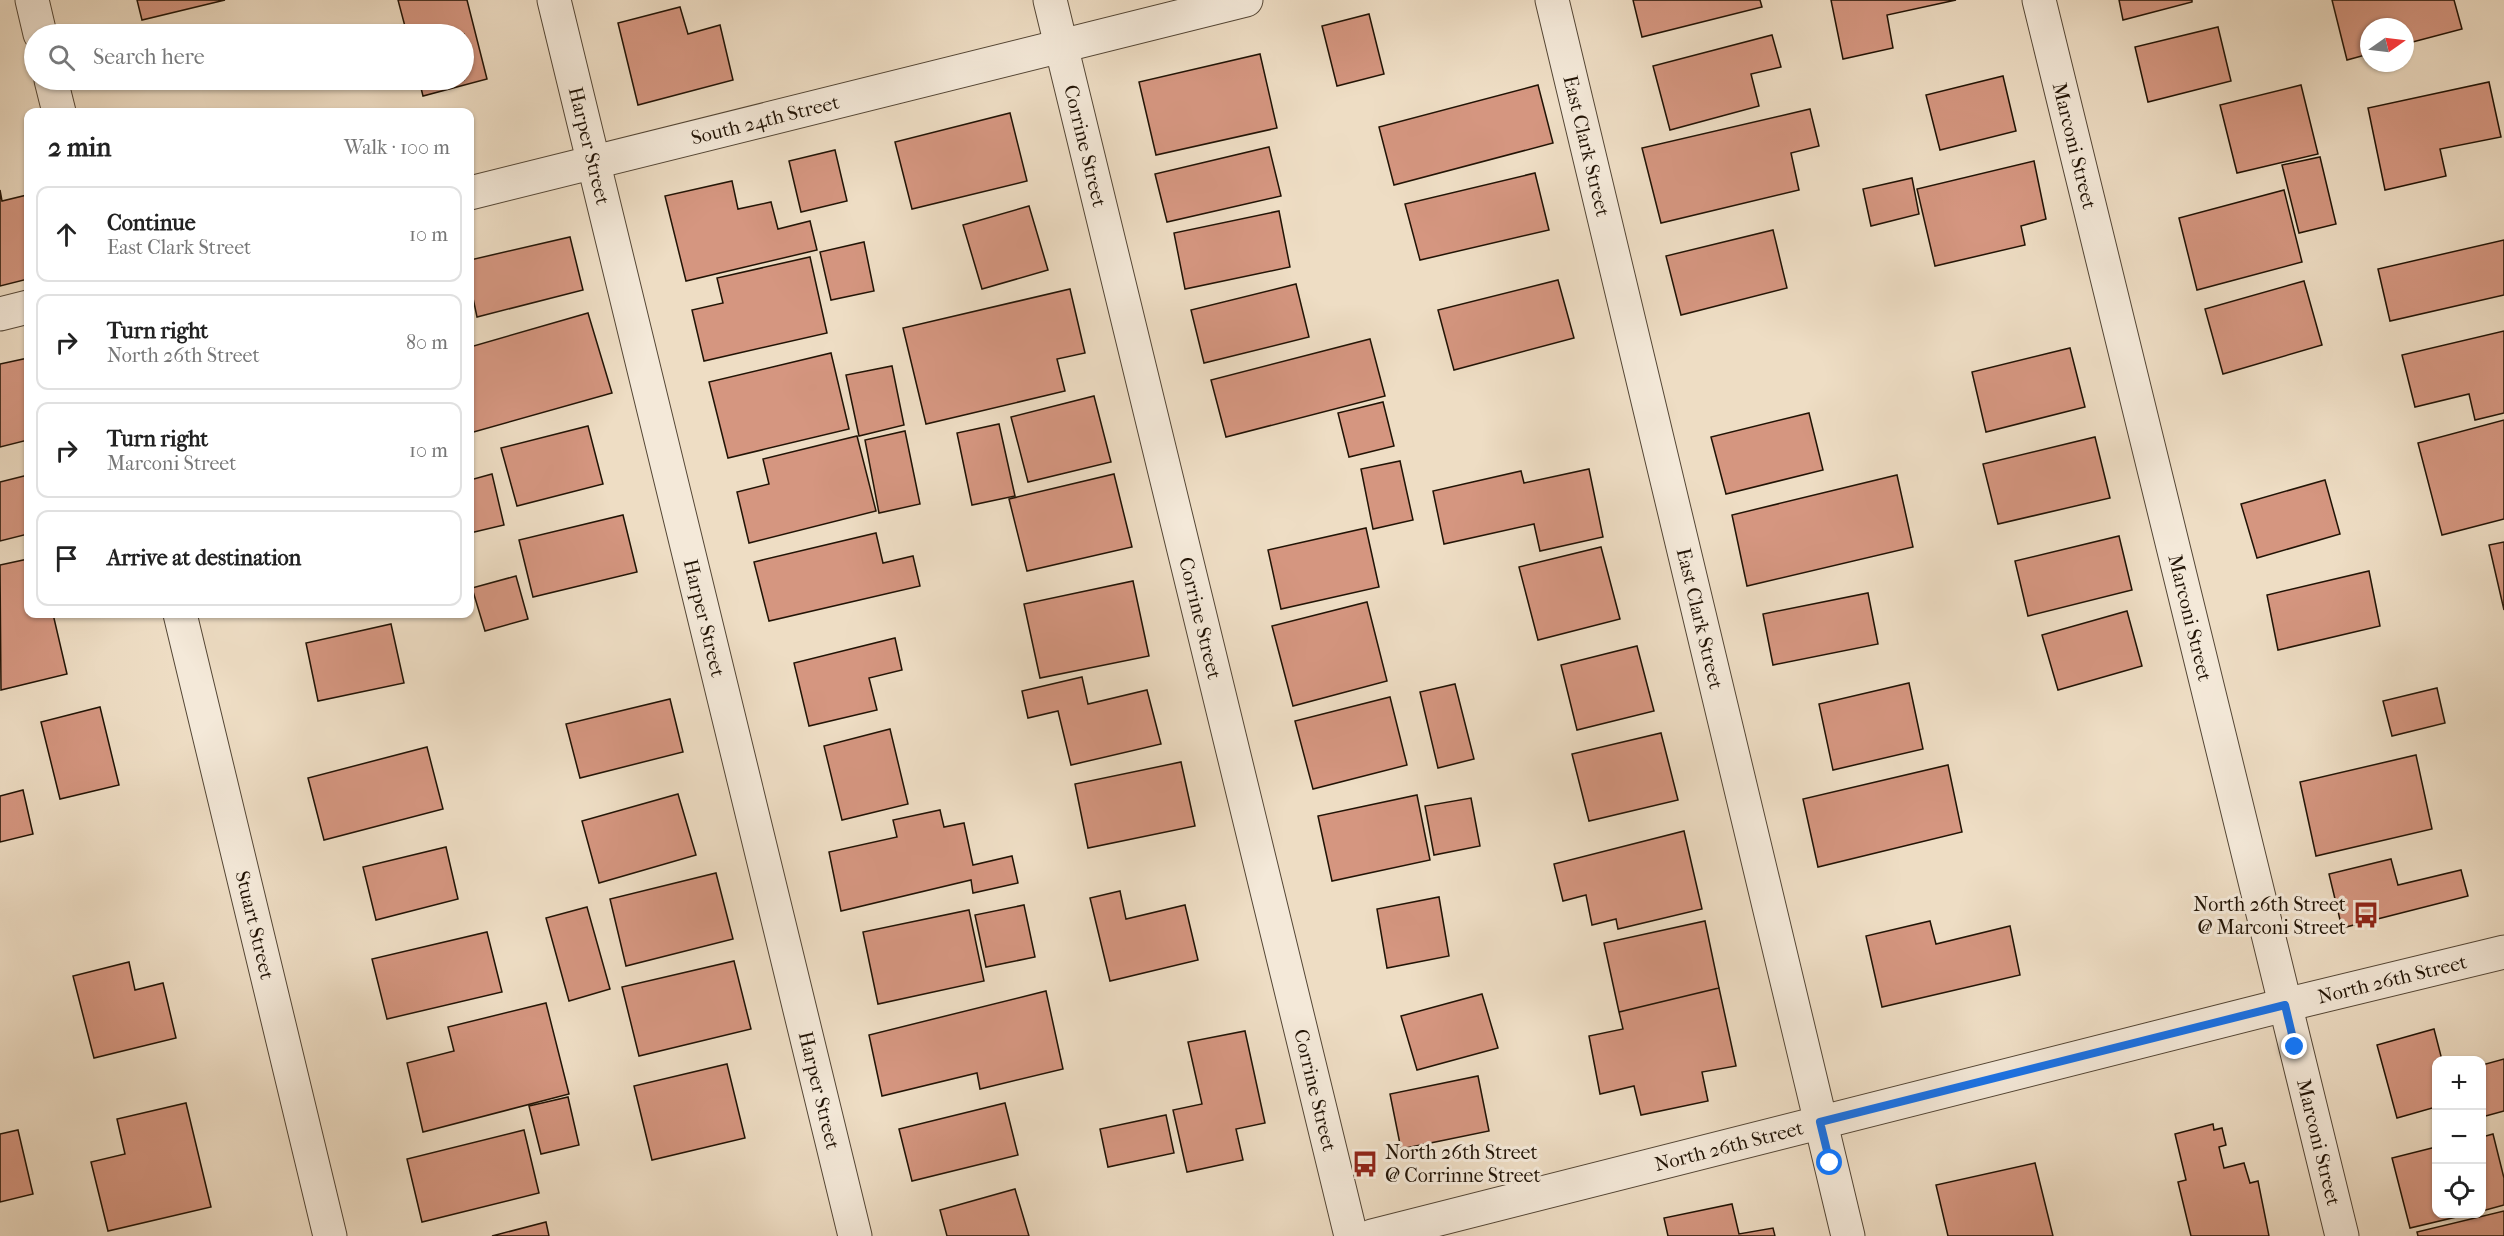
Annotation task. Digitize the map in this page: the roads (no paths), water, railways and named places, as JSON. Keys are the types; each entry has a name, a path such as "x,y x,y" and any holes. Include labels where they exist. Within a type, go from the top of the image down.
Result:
{"street":[{"path":"32,0 38,24"},
{"name":"Harper Street","path":"554,0 855,1236"},
{"name":"Corrine Street","path":"1050,0 1351,1236"},
{"name":"South 24th Street","path":"474,192 1061,44 1246,0"},
{"name":"East Clark Street","path":"1552,0 1848,1236"},
{"name":"Marconi Street","path":"2039,0 2342,1236"},
{"path":"54,90 58,108"},
{"path":"0,314 24,308"},
{"name":"Stuart Street","path":"181,618 330,1236"},
{"name":"North 26th Street","path":"1372,1236 2285,1005 2504,952"}],"place":[{"name":"North 26th Street @ Marconi Street","path":"2366,915"},
{"name":"North 26th Street @ Corrinne Street","path":"1365,1164"}]}
